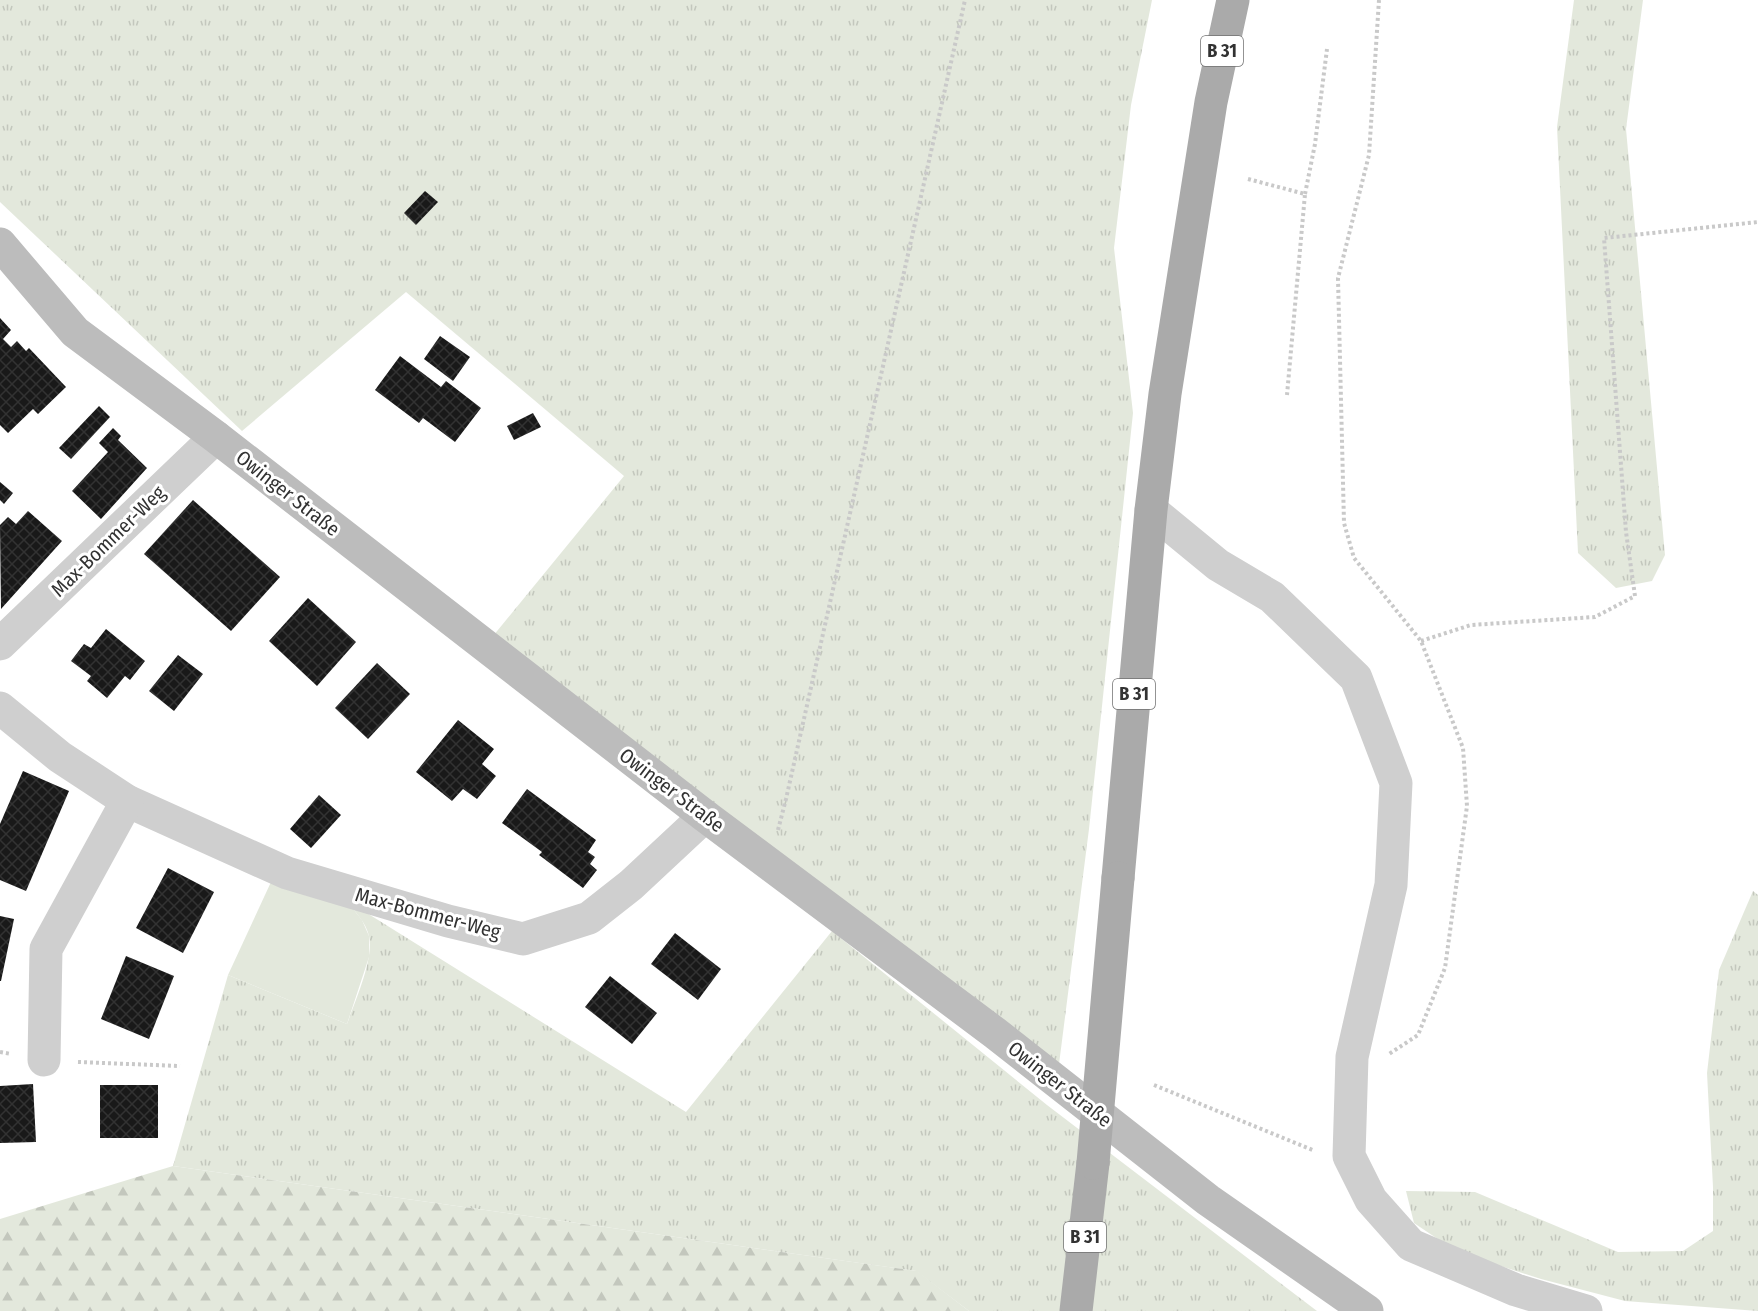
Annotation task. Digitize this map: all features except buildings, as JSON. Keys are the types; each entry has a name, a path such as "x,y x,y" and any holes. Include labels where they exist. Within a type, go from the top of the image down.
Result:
{"main road":[{"name":"B 31","path":"1076,1311 1094,1163 1150,510 1165,394 1211,102 1233,0"}],"street":[{"name":"Owinger Straße","path":"0,244 75,332 216,437 705,816 995,1034 1208,1200 1367,1311"},
{"name":"Max-Bommer-Weg","path":"0,644 216,437"},
{"path":"1150,510 1218,566 1272,597 1356,678 1396,783 1391,885 1352,1057 1348,1156 1371,1200 1411,1245 1516,1290 1586,1311"},
{"name":"Max-Bommer-Weg","path":"0,708 60,757 127,801 287,873 448,921 523,939 589,918 631,885 705,816"},
{"path":"44,1060 46,949 127,801"}],"path":[{"path":"768,863 786,799 965,0"},
{"path":"1344,523 1338,278 1369,155 1379,0"},
{"path":"1287,395 1305,195 1315,144 1327,49"},
{"path":"1248,179 1305,195"},
{"path":"1421,641 1471,625 1595,617 1635,596 1626,532 1604,238 1758,222"},
{"path":"44,1060 180,1066"},
{"path":"1154,1085 1315,1151 1348,1156"}],"green space":[{"path":"0,0 1152,0 1131,105 1114,248 1133,413 1089,829 1058,1072 493,636 624,476 406,292 242,431 0,202"},
{"path":"1574,0 1643,0 1626,129 1665,555 1652,581 1616,588 1578,553 1557,127"},
{"path":"271,882 346,900 362,920 369,936 369,957 347,1024 228,975"},
{"path":"1753,891 1758,895 1758,1311 1625,1301 1541,1279 1457,1252 1414,1223 1406,1191 1475,1192 1618,1252 1683,1251 1713,1231 1707,1073 1719,970"},
{"path":"346,900 686,1112 832,931 1047,1105 1317,1311 969,1311 916,1271 173,1166 228,975 347,1024 363,980 370,946 365,926"},
{"path":"173,1166 917,1271 969,1311 0,1311 0,1219"}]}
